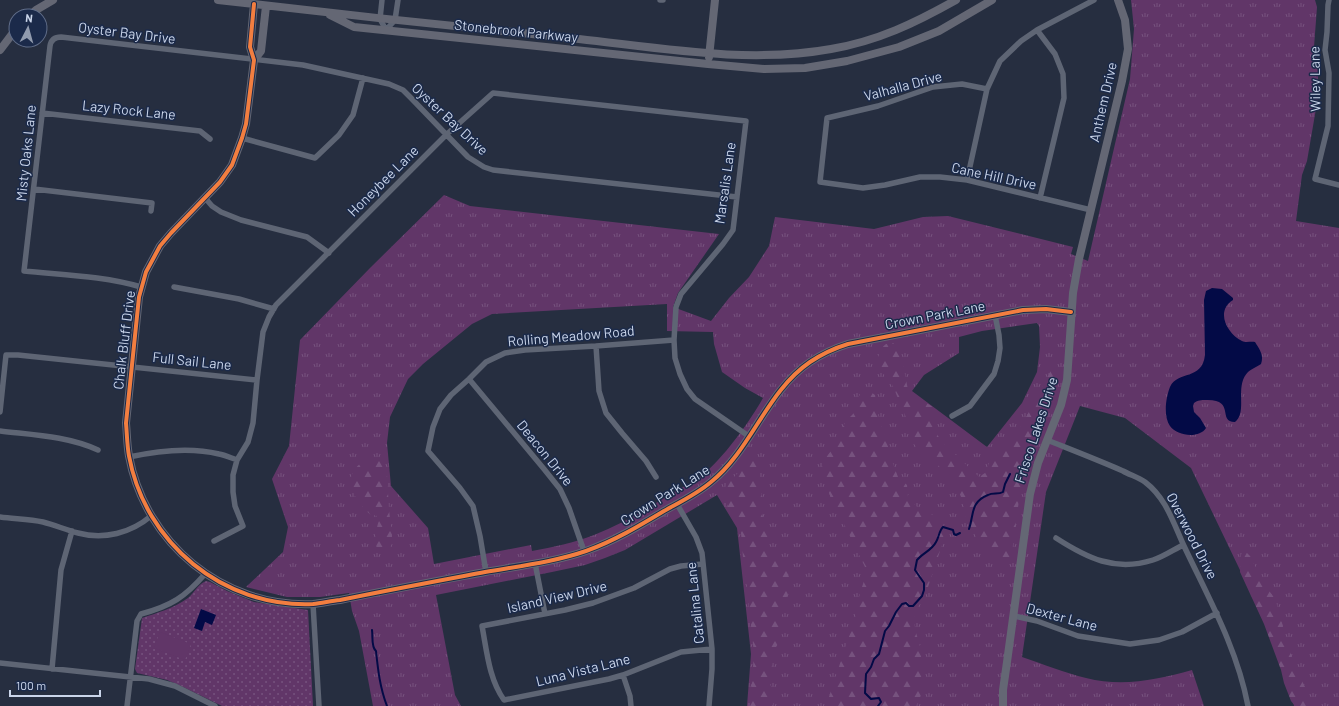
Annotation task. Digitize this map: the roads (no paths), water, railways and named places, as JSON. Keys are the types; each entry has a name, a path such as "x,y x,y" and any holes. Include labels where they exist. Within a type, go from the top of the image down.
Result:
{"street":[{"path":"39,8 53,0"},
{"name":"Stonebrook Parkway","path":"218,0 324,13 709,53 775,55 797,54 854,45 896,31 926,17 956,0"},
{"path":"382,0 380,19 386,30 395,20 398,0"},
{"path":"708,64 715,0"},
{"name":"Stonebrook Parkway","path":"324,13 354,27 764,69 805,68 847,61 899,47 940,31 992,0"},
{"path":"967,180 987,89 1000,61 1021,41 1037,30 1094,0"},
{"name":"Anthem Drive","path":"1091,210 1121,87 1128,49 1125,20 1118,0"},
{"name":"Wiley Lane","path":"1329,0 1325,50 1329,73 1328,126 1315,179 1339,185"},
{"name":"Chalk Bluff Drive","path":"254,4 250,47 254,60 246,124 232,166 206,199 183,220 160,246 146,272 141,287 126,423 129,457 137,487 151,516 175,548 205,574 236,590 255,596 280,602 313,604"},
{"name":"Chalk Bluff Drive","path":"254,60 261,51 266,6"},
{"path":"1037,30 1055,54 1063,74 1064,98 1040,198"},
{"name":"Oyster Bay Drive","path":"54,39 61,37 303,65 389,84 403,90 468,157 484,167 493,170 737,198"},
{"name":"Misty Oaks Lane","path":"54,39 50,46 24,271 116,280 141,287"},
{"path":"0,50 8,40"},
{"path":"242,138 315,158 339,134 353,115 363,78"},
{"name":"Valhalla Drive","path":"820,182 827,118 878,106 933,87 962,84 987,89"},
{"name":"Honeybee Lane","path":"214,541 243,526 235,506 233,475 237,460 248,442 254,423 257,380 263,332 269,317 276,306 447,134 493,93 746,121"},
{"name":"Lazy Rock Lane","path":"42,113 200,131 210,139"},
{"name":"Marsalis Lane","path":"746,121 733,230 723,244 680,294 676,307 674,340 675,358 680,374 687,389 695,400 750,437"},
{"name":"Cane Hill Drive","path":"820,182 863,188 885,185 920,177 940,176 967,180 1091,210"},
{"path":"34,189 152,203 151,211"},
{"path":"206,199 212,206 221,212 241,220 307,237 329,253"},
{"name":"Frisco Lakes Drive","path":"1003,706 1003,690 1030,494 1038,463 1061,404 1067,380 1073,293 1079,259 1091,210"},
{"path":"174,287 239,299 274,309"},
{"name":"Crown Park Lane","path":"313,604 535,563 584,552 615,539 677,504 710,483 725,470 750,437 779,392 810,362 830,350 848,344 1023,310 1071,312"},
{"path":"952,416 970,406 994,374 1000,348 995,315"},
{"name":"Rolling Meadow Road","path":"486,572 473,506 460,488 428,451 433,426 440,409 451,395 486,362 506,353 525,350 674,340"},
{"path":"596,346 599,391 606,413 646,461 656,477"},
{"name":"Full Sail Lane","path":"0,412 6,354 257,380"},
{"name":"Deacon Drive","path":"469,379 560,489 569,508 584,552"},
{"path":"0,431 66,439 98,450"},
{"name":"Overwood Drive","path":"1047,440 1144,481 1159,495 1169,510 1183,545 1228,639 1246,695 1248,706"},
{"path":"129,457 159,452 193,451 218,454 237,460"},
{"name":"Catalina Lane","path":"677,504 696,536 700,547 703,564 712,649 709,706"},
{"path":"0,517 40,521 93,536 114,534 134,527 151,516"},
{"path":"52,668 62,563 72,531"},
{"path":"1056,538 1074,549 1107,563 1124,565 1154,560 1183,545"},
{"path":"535,563 544,614"},
{"name":"Island View Drive","path":"504,700 492,677 482,626 579,607 607,599 676,568 703,564"},
{"path":"127,706 129,676 138,617 141,614 167,606 181,598 188,593 205,574"},
{"path":"313,604 319,706"},
{"name":"Dexter Lane","path":"1014,616 1037,621 1078,636 1130,644 1159,640 1176,634 1217,614"},
{"name":"Luna Vista Lane","path":"504,700 580,686 623,674 681,652 712,649"},
{"path":"0,663 149,679 175,686 215,706"},
{"path":"623,674 630,696 631,706"}],"waterway":[{"path":"969,529 975,505 982,498 990,494 1003,492 1010,474"},
{"path":"878,706 881,702 879,698 871,699 865,693 866,674 874,659 879,654 885,631 896,612 902,604 906,603 909,606 913,606 922,596 924,583 915,570 917,560 934,545 943,527 953,530 954,534 956,535 960,533"},
{"path":"372,630 373,644 376,651 381,686 387,706"}]}
